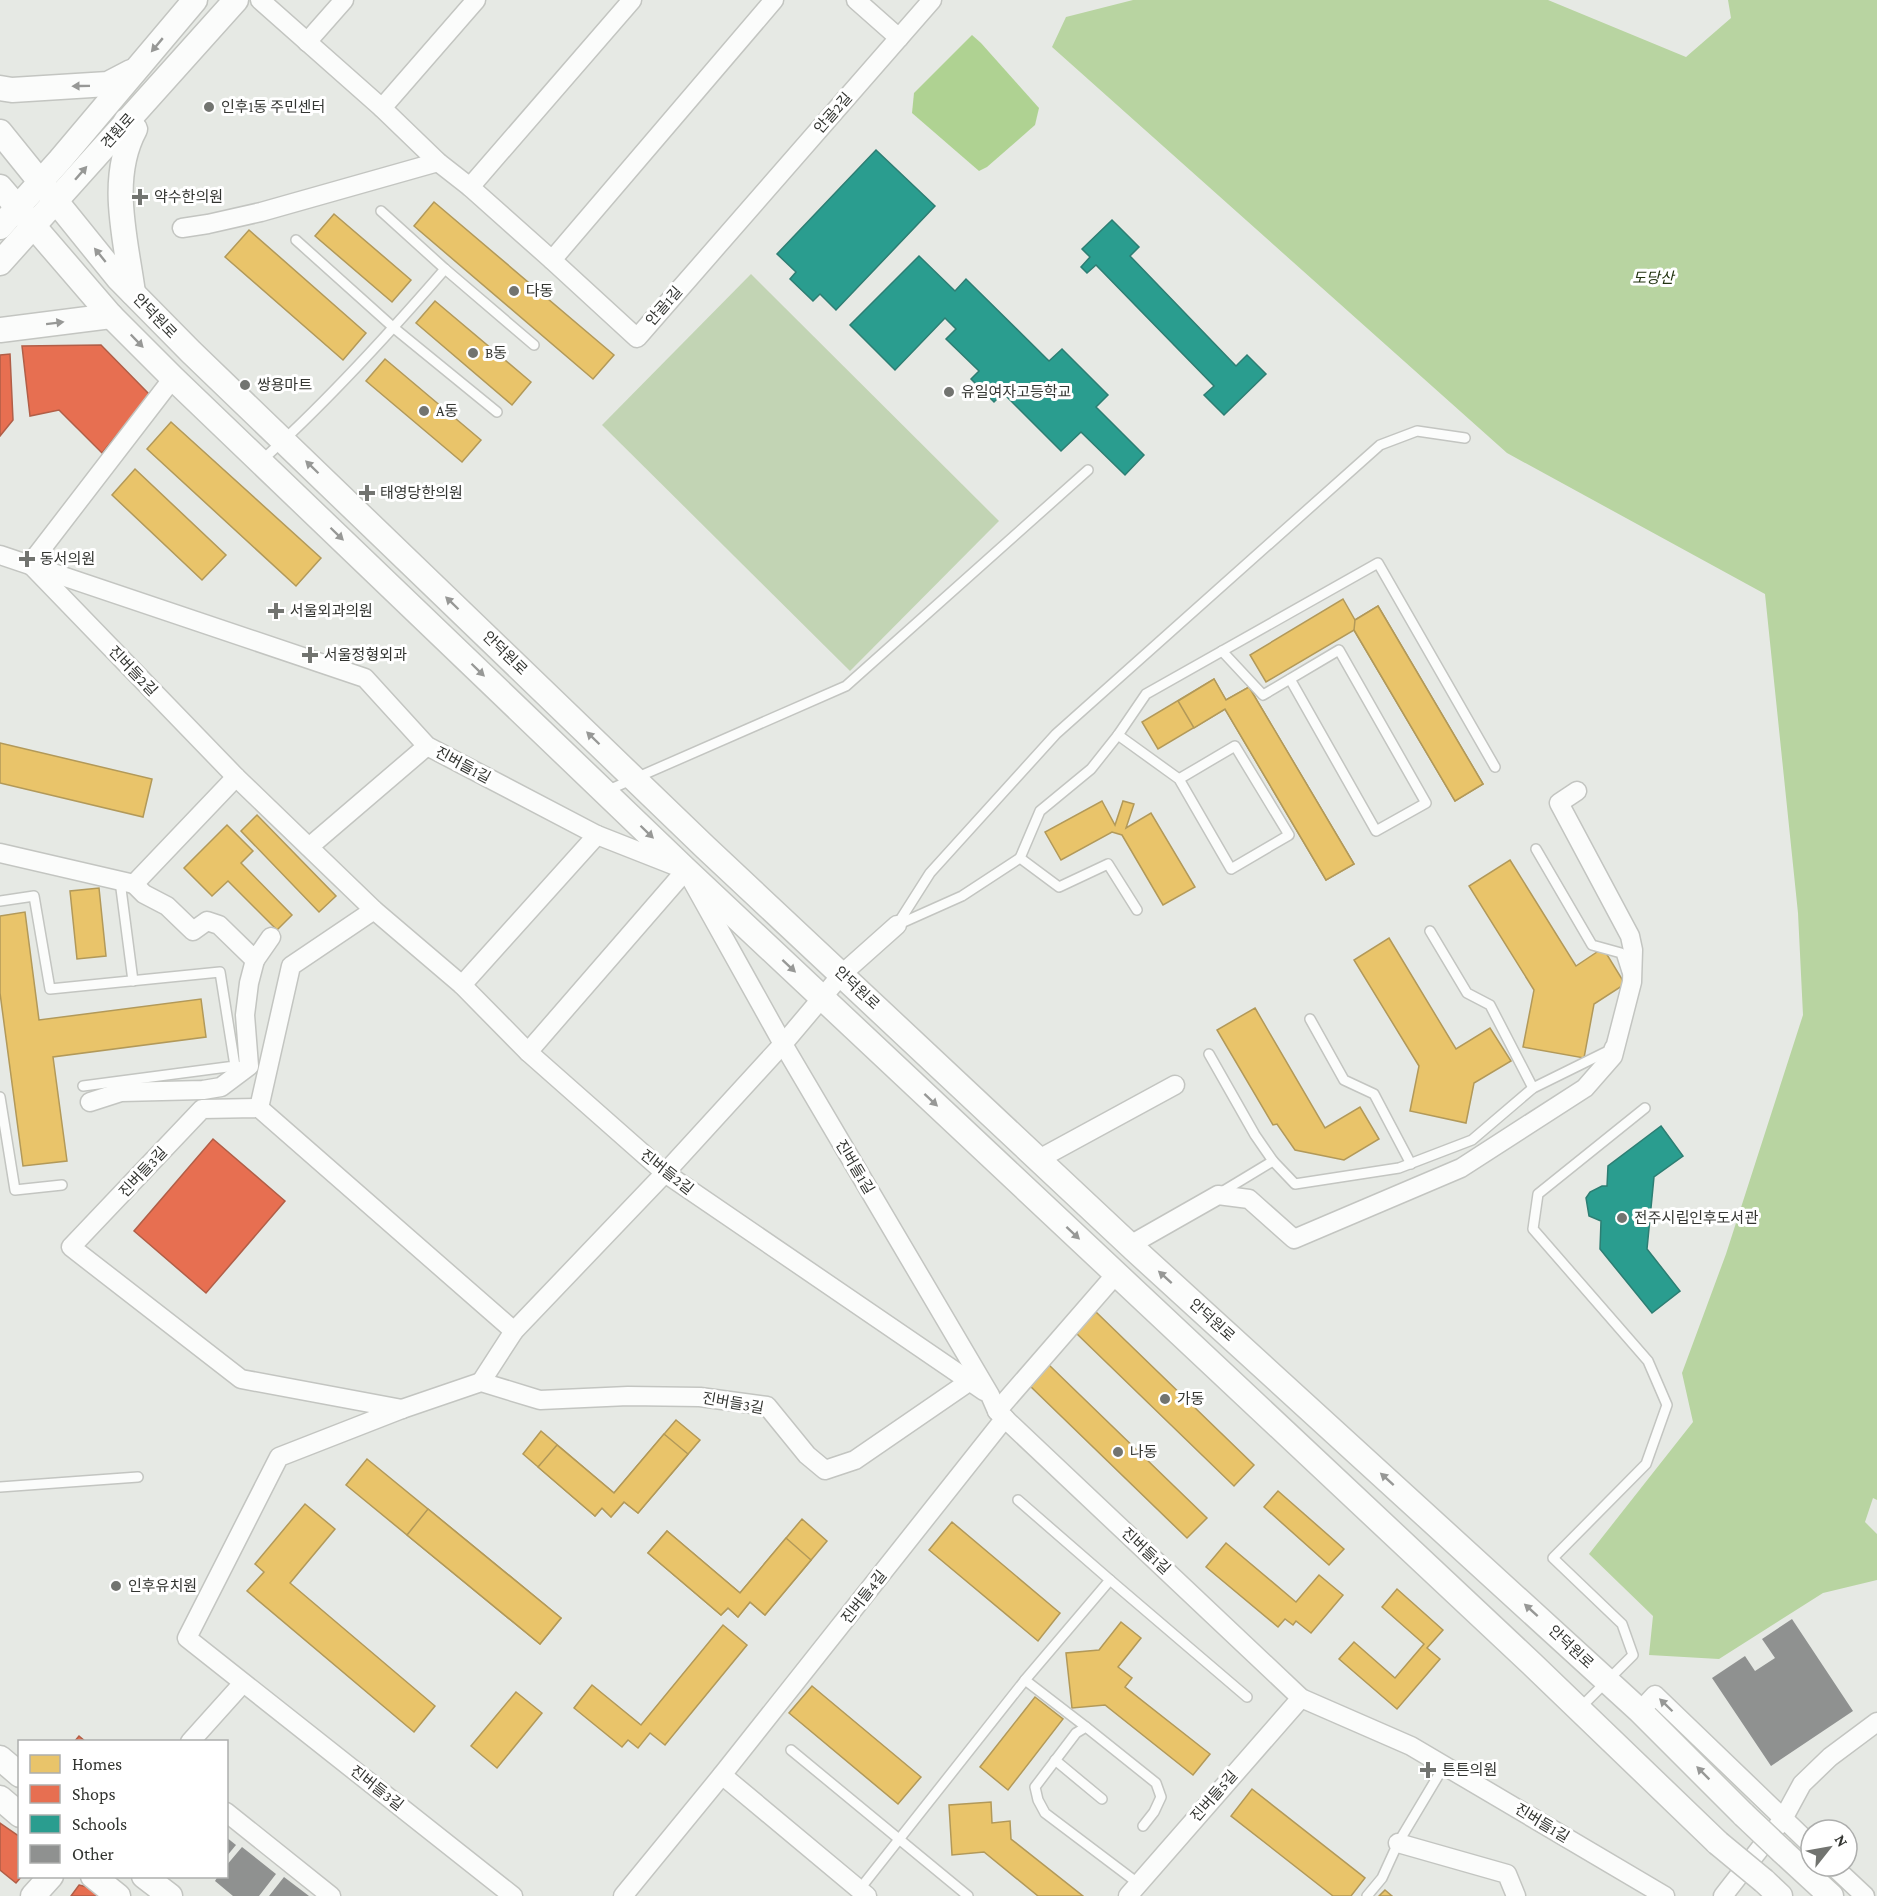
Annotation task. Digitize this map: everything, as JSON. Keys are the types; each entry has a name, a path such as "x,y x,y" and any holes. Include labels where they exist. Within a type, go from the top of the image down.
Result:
{"street":[{"name":"견훤로","path":"0,227 195,0"},
{"name":"견훤로","path":"0,263 236,0"},
{"name":"안골1길","path":"260,0 637,338 768,188"},
{"path":"307,42 344,0"},
{"path":"382,108 476,0"},
{"path":"470,187 632,0"},
{"path":"552,260 774,0"},
{"path":"856,0 899,38"},
{"name":"안골2길","path":"768,188 932,0"},
{"path":"0,88 12,90 108,84 136,70"},
{"path":"126,121 135,129 129,140 119,186 133,293"},
{"name":"안덕원로","path":"0,132 118,278 191,352 842,974 1130,1245 1608,1681 1744,1815 1831,1896"},
{"path":"182,228 261,212 438,162"},
{"name":"안덕원로","path":"0,187 32,227 111,316 173,378 686,870 1579,1709 1718,1843 1772,1889"},
{"path":"0,330 111,316"},
{"path":"30,564 173,378"},
{"name":"진버들1길","path":"0,555 365,678 427,746 597,835 686,870 783,1044 997,1408 1301,1698 1411,1746 1659,1894"},
{"name":"진버들2길","path":"30,564 236,777 374,910 462,985 528,1052 665,1173 970,1381 997,1408"},
{"path":"309,847 427,746"},
{"path":"127,883 236,777"},
{"path":"1130,1245 1218,1195 1249,1199 1294,1239 1461,1168 1585,1088 1613,1056 1632,982 1633,950 1630,936 1559,803 1577,791"},
{"path":"462,985 597,835"},
{"path":"0,853 127,883 167,906 193,931 207,921 219,925 255,960"},
{"path":"528,1052 686,870"},
{"path":"374,910 291,966 259,1108 514,1331"},
{"path":"481,1382 514,1331 665,1173 783,1044 842,974 897,925"},
{"path":"86,1094 203,1090 220,1087 249,1066 245,1015 249,983 255,960 271,937"},
{"path":"1039,1159 1175,1085"},
{"name":"진버들3길","path":"259,1108 202,1110 71,1247 241,1378 402,1409"},
{"name":"진버들4길","path":"623,1896 723,1775 997,1408 1116,1274"},
{"name":"진버들3길","path":"510,1895 187,1638 279,1457 402,1409 481,1382 540,1400 628,1396 700,1397 767,1406 807,1455 825,1470 855,1460 970,1381"},
{"path":"192,1740 243,1683"},
{"path":"1640,1711 1655,1695 1799,1834"},
{"name":"진버들5길","path":"1134,1890 1301,1698"},
{"path":"1727,1894 1783,1819 1802,1784 1830,1757 1877,1722"},
{"path":"0,1758 18,1773"},
{"path":"723,1775 863,1893"},
{"path":"0,1798 18,1813"},
{"path":"228,1814 331,1896"},
{"path":"1398,1843 1507,1874 1516,1896"},
{"path":"33,1896 49,1878"},
{"path":"96,1878 118,1896"},
{"path":"147,1878 170,1896"},
{"path":"1846,1878 1865,1896"}],"lane":[{"path":"381,211 534,345"},
{"path":"296,240 394,328 497,412"},
{"path":"261,461 394,328 445,269"},
{"path":"897,925 930,873 1056,734 1380,445 1418,431 1466,438"},
{"path":"605,792 846,686 1088,470"},
{"path":"897,925 962,896 1020,858 1040,811 1091,769 1146,694 1378,563 1495,767"},
{"path":"1222,651 1263,695 1290,679 1339,650 1426,803 1376,831 1290,679"},
{"path":"1118,735 1179,779 1231,869 1289,835 1235,746 1179,779"},
{"path":"1209,1054 1255,1135 1273,1161 1295,1184 1400,1168 1472,1140 1533,1088 1608,1051 1629,984 1621,953 1592,945 1536,849"},
{"path":"1020,858 1059,887 1108,864 1137,910"},
{"path":"127,883 133,981"},
{"path":"0,901 34,896 50,989 220,972 235,1066 86,1094"},
{"path":"1430,931 1467,993 1490,1005 1533,1088"},
{"path":"1310,1019 1344,1080 1374,1094 1411,1164"},
{"path":"0,1097 15,1190 62,1185"},
{"path":"1579,1709 1633,1655 1622,1624 1552,1558 1646,1464 1667,1405 1648,1361 1533,1229 1538,1194 1645,1108"},
{"path":"1218,1195 1273,1161"},
{"path":"0,1487 138,1477"},
{"path":"1018,1500 1247,1697"},
{"path":"863,1893 899,1839 1025,1680 1110,1580"},
{"path":"1025,1680 1156,1784 1161,1797 1154,1812 1143,1826"},
{"path":"1086,1727 1076,1733 1035,1787 1038,1800 1045,1813 1134,1890"},
{"path":"791,1750 968,1896"},
{"path":"1055,1761 1102,1799"},
{"path":"1367,1896 1382,1878 1398,1843 1444,1766"}],"shaded area":[{"path":"972,35 1039,108 1035,125 987,167 979,171 912,113 914,93"},
{"path":"751,274 999,521 850,671 602,425"}],"green space":[{"name":"도당산","path":"1133,0 1548,0 1686,57 1731,18 1728,0 1877,0 1877,1500 1873,1498 1865,1522 1877,1534 1877,1580 1823,1593 1719,1659 1649,1655 1653,1616 1589,1554 1693,1422 1682,1373 1726,1254 1803,1015 1798,913 1765,594 1507,453 1052,47 1066,17"}],"building: Homes":[{"name":"다동","path":"434,202 614,355 593,379 414,226"},
{"path":"334,214 411,280 392,302 315,236"},
{"path":"249,230 366,333 343,360 225,257"},
{"name":"B동","path":"435,301 531,382 512,405 416,323"},
{"name":"A동","path":"385,359 481,440 462,462 366,381"},
{"path":"171,422 321,558 296,586 147,449"},
{"path":"135,469 226,555 202,580 112,495"},
{"path":"1343,599 1355,620 1378,606 1483,784 1455,801 1354,630 1266,682 1250,655"},
{"path":"1378,606 1483,784 1455,801 1354,630 1355,620"},
{"path":"1214,679 1226,700 1249,687 1354,864 1326,880 1225,709 1158,749 1142,722"},
{"path":"1214,679 1226,700 1249,687 1354,864 1326,880 1225,709 1194,728 1178,701"},
{"path":"0,743 152,779 143,817 0,783"},
{"path":"1102,801 1115,825 1123,801 1134,804 1126,828 1151,813 1195,887 1163,905 1122,835 1112,832 1061,860 1045,832"},
{"path":"257,815 336,896 319,912 241,831"},
{"path":"227,825 253,851 241,863 292,915 277,930 228,881 212,896 184,868"},
{"path":"1510,860 1576,966 1603,948 1625,984 1594,1004 1584,1058 1523,1047 1534,990 1469,886"},
{"path":"99,888 106,956 77,959 70,891"},
{"path":"25,912 39,1020 201,999 206,1037 53,1057 67,1161 23,1166 0,993 0,916"},
{"path":"1389,938 1456,1049 1490,1028 1511,1061 1474,1083 1466,1123 1410,1111 1419,1066 1354,960"},
{"path":"1255,1008 1325,1128 1360,1107 1379,1139 1344,1160 1295,1150 1277,1124 1273,1125 1217,1030"},
{"name":"가동","path":"1096,1312 1254,1465 1234,1486 1076,1333"},
{"name":"나동","path":"1049,1365 1207,1518 1187,1538 1029,1385"},
{"path":"676,1420 700,1440 638,1513 624,1502 611,1517 602,1508 595,1516 523,1454 541,1431 614,1493"},
{"path":"664,1434 688,1454 638,1513 624,1502 611,1517 602,1508 595,1516 538,1467 557,1445 614,1493"},
{"path":"367,1459 561,1618 540,1644 346,1485"},
{"path":"1278,1491 1344,1549 1329,1565 1264,1507"},
{"path":"305,1504 335,1529 290,1583 435,1706 414,1732 247,1591 264,1572 255,1564"},
{"path":"428,1509 561,1618 540,1644 407,1535"},
{"path":"802,1519 827,1541 765,1615 750,1602 738,1617 728,1608 721,1615 648,1553 667,1531 740,1593"},
{"path":"952,1522 1060,1613 1038,1641 929,1550"},
{"path":"667,1531 740,1593 786,1538 811,1560 765,1615 750,1602 738,1617 728,1608 721,1615 648,1553"},
{"path":"1226,1543 1296,1602 1319,1575 1343,1595 1311,1633 1296,1621 1293,1625 1285,1619 1278,1627 1206,1567"},
{"path":"1397,1589 1443,1630 1427,1648 1440,1659 1397,1709 1339,1659 1354,1642 1395,1678 1424,1644 1382,1607"},
{"path":"1121,1622 1141,1638 1118,1667 1132,1678 1125,1687 1210,1754 1193,1775 1105,1705 1072,1708 1066,1653 1099,1650"},
{"path":"723,1625 747,1645 665,1745 650,1733 638,1748 628,1740 622,1747 574,1708 592,1685 641,1725"},
{"path":"812,1686 921,1777 898,1804 789,1713"},
{"path":"516,1692 542,1713 497,1768 471,1746"},
{"path":"1035,1697 1063,1719 1008,1790 980,1767"},
{"path":"1252,1789 1365,1878 1351,1896 1333,1896 1231,1816"},
{"path":"991,1802 992,1823 1010,1821 1011,1839 1083,1896 1038,1896 984,1852 952,1855 949,1805"},
{"path":"1385,1890 1392,1896 1379,1896"}],"building: Shops":[{"path":"101,345 150,395 102,453 59,410 30,416 22,346"},
{"path":"10,354 13,420 0,436 0,355"},
{"path":"213,1139 285,1201 206,1293 134,1231"},
{"path":"0,1823 18,1836 18,1878 20,1878 16,1883 0,1870"},
{"path":"79,1885 108,1892 113,1896 71,1896"}],"building: Schools":[{"path":"876,150 935,206 836,310 820,294 813,301 790,279 796,272 777,254"},
{"path":"1112,220 1139,247 1130,256 1236,366 1247,355 1266,374 1224,415 1204,395 1214,386 1096,265 1087,273 1081,267 1090,257 1082,249"},
{"path":"919,256 955,291 966,279 1049,361 1062,349 1108,395 1096,407 1144,455 1125,475 1081,432 1061,451 1003,393 994,402 971,379 979,371 946,339 956,329 945,318 895,370 850,325"},
{"name":"전주시립인후도서관","path":"1661,1126 1683,1156 1654,1177 1647,1249 1680,1291 1652,1313 1600,1249 1601,1221 1589,1216 1586,1198 1590,1192 1607,1186 1608,1166"}],"building: Other":[{"path":"1792,1619 1853,1711 1771,1766 1712,1678 1745,1656 1755,1671 1775,1658 1762,1639"},
{"path":"228,1839 236,1845 228,1855"},
{"path":"242,1847 276,1874 259,1896 233,1896 215,1881 217,1878 228,1878 228,1864"},
{"path":"284,1877 309,1896 269,1896"}],"place":[{"name":"인후1동 주민센터","path":"209,107"},
{"name":"약수한의원","path":"140,197"},
{"name":"다동","path":"514,291"},
{"name":"B동","path":"473,353"},
{"name":"쌍용마트","path":"245,385"},
{"name":"유일여자고등학교","path":"949,392"},
{"name":"A동","path":"424,411"},
{"name":"태영당한의원","path":"367,493"},
{"name":"동서의원","path":"27,559"},
{"name":"서울외과의원","path":"276,611"},
{"name":"서울정형외과","path":"310,655"},
{"name":"전주시립인후도서관","path":"1622,1218"},
{"name":"가동","path":"1165,1399"},
{"name":"나동","path":"1118,1452"},
{"name":"인후유치원","path":"116,1586"},
{"name":"튼튼의원","path":"1428,1770"}]}
